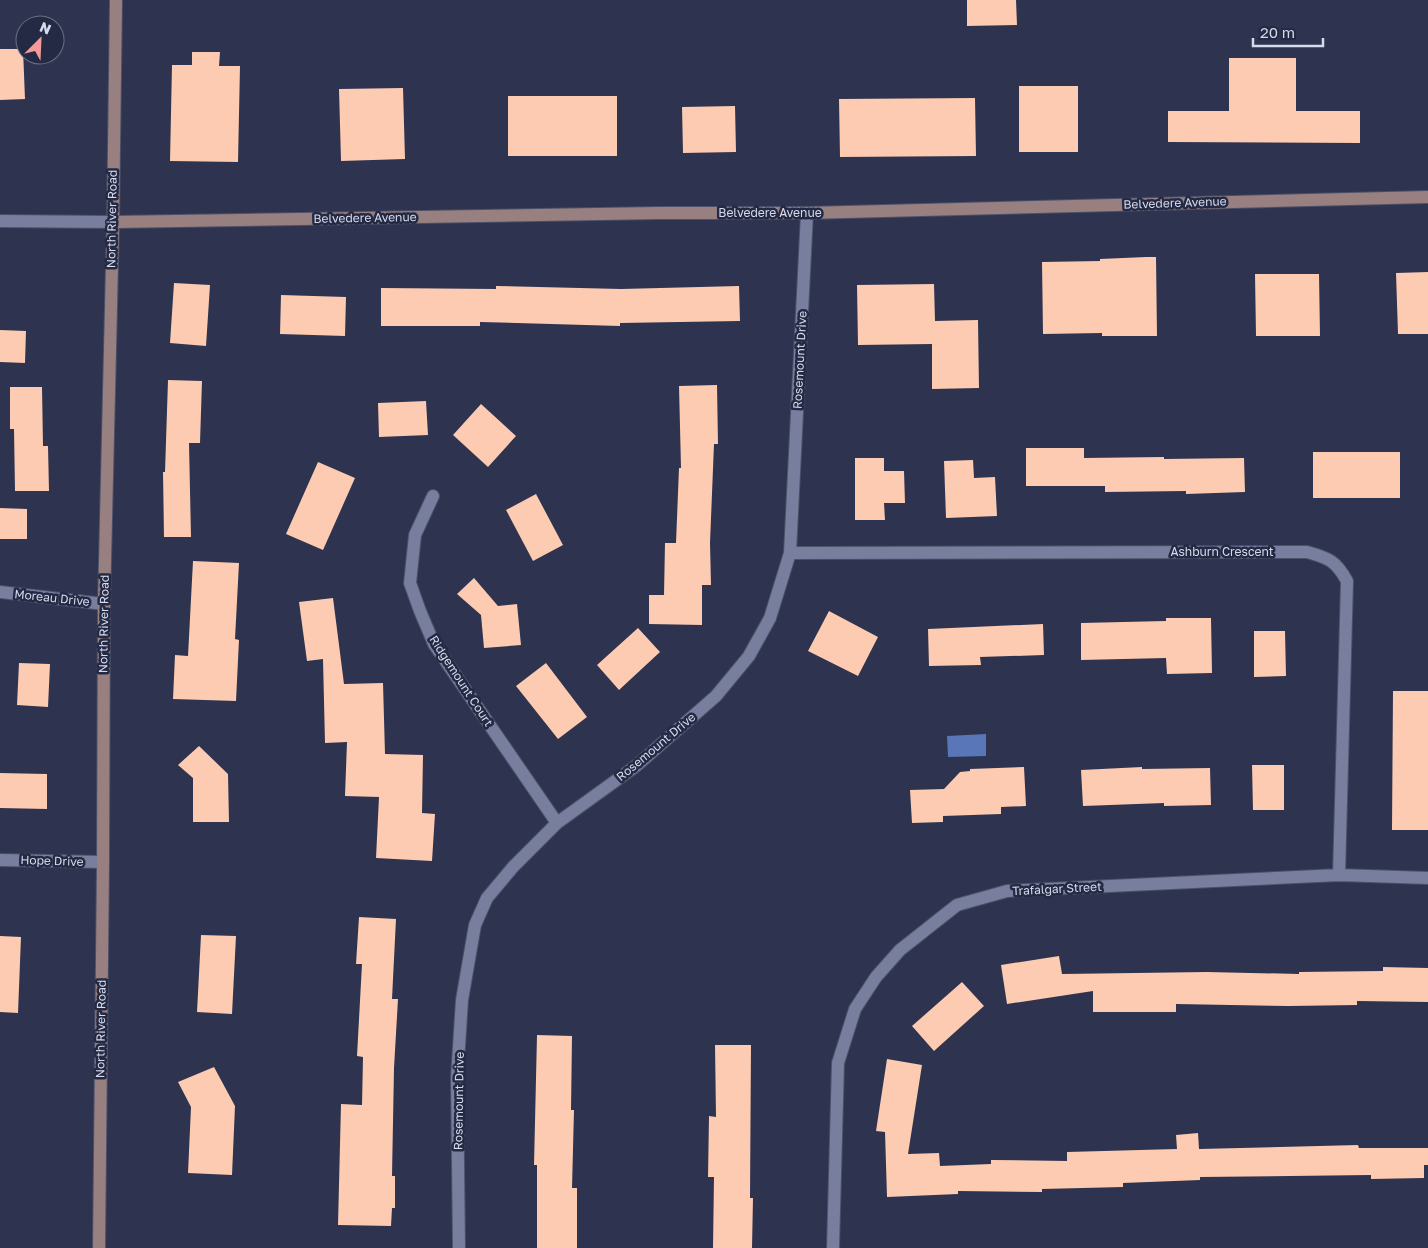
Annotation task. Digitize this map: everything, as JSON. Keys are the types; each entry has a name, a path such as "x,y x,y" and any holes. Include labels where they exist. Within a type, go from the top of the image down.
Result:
{"main road":[{"name":"North River Road","path":"99,1248 104,604 116,0"},
{"name":"Belvedere Avenue","path":"113,222 807,213 1428,196"}],"street":[{"name":"Rosemount Drive","path":"459,1248 457,1078 462,1000 475,925 487,898 513,867 557,824 636,766 716,696 749,656 770,618 790,553 807,213"},
{"path":"0,221 113,222"},
{"name":"Ridgemount Court","path":"433,496 414,535 410,584 420,611 434,644 557,824"},
{"name":"Ashburn Crescent","path":"790,553 1308,552 1327,557 1339,567 1347,581 1339,875"},
{"name":"Moreau Drive","path":"0,592 104,604"},
{"name":"Hope Drive","path":"0,860 103,862"},
{"name":"Trafalgar Street","path":"833,1248 838,1063 855,1009 876,977 900,950 957,905 1007,891 1339,875 1428,878"}],"water":[{"path":"986,734 986,756 948,757 947,736"}],"building":[{"path":"967,0 1016,0 1017,25 967,26"},
{"path":"0,49 15,49 15,65 24,65 25,99 0,100"},
{"path":"192,52 220,52 219,66 240,66 238,162 170,161 172,65 192,65"},
{"path":"1229,58 1296,58 1296,111 1360,111 1360,143 1168,142 1168,111 1229,111"},
{"path":"1019,86 1078,86 1078,152 1019,152"},
{"path":"403,88 405,159 341,161 339,89"},
{"path":"508,96 617,96 617,156 508,156"},
{"path":"975,98 976,156 840,157 839,99"},
{"path":"735,106 736,152 683,153 682,107"},
{"path":"1156,257 1157,336 1102,336 1102,333 1043,334 1042,262 1100,261 1100,259"},
{"path":"1428,272 1428,334 1398,334 1396,273"},
{"path":"1255,274 1319,274 1320,336 1256,336"},
{"path":"174,283 210,285 206,346 170,343"},
{"path":"934,284 935,321 978,320 979,388 932,389 932,344 858,345 857,285"},
{"path":"496,286 621,289 739,286 740,321 620,323 620,326 480,322 480,326 381,326 381,288 496,289"},
{"path":"281,295 346,297 345,336 280,334"},
{"path":"0,330 26,331 25,363 0,362"},
{"path":"168,380 202,381 200,443 189,443 191,537 164,537 163,472 165,472"},
{"path":"717,385 718,444 714,444 710,543 711,585 702,585 702,625 649,624 649,595 664,595 665,543 676,543 679,468 681,468 679,386"},
{"path":"10,387 42,387 43,446 48,446 49,491 15,491 14,429 10,429"},
{"path":"426,401 428,435 379,437 378,403"},
{"path":"481,404 516,436 488,467 453,435"},
{"path":"1026,448 1084,448 1084,458 1244,458 1245,492 1186,494 1186,491 1105,492 1105,486 1026,486"},
{"path":"1313,452 1400,452 1400,498 1313,498"},
{"path":"855,458 884,458 884,471 904,471 905,503 884,503 885,520 855,520"},
{"path":"973,460 974,478 995,477 997,516 946,518 944,461"},
{"path":"318,462 355,478 323,550 286,534"},
{"path":"536,494 563,545 533,561 506,510"},
{"path":"0,508 27,509 27,539 0,539"},
{"path":"193,561 239,563 235,639 239,640 236,701 173,699 175,655 188,656"},
{"path":"474,578 498,606 517,604 521,645 484,648 481,615 457,594"},
{"path":"333,598 344,684 383,683 385,754 423,755 422,813 435,814 432,861 376,858 379,797 345,796 347,742 325,743 323,659 307,661 299,602"},
{"path":"829,611 878,637 858,676 808,651"},
{"path":"1166,618 1211,618 1212,673 1167,674 1166,658 1081,660 1081,623 1166,621"},
{"path":"1043,624 1044,655 980,657 981,665 929,666 928,629"},
{"path":"638,628 660,652 619,690 597,665"},
{"path":"1254,631 1285,631 1286,676 1254,677"},
{"path":"19,663 50,664 48,707 17,705"},
{"path":"546,663 587,717 558,739 516,686"},
{"path":"1393,691 1428,691 1428,830 1392,830"},
{"path":"199,746 228,774 229,822 193,822 193,778 178,765"},
{"path":"1252,765 1284,765 1284,810 1253,810"},
{"path":"1024,767 1026,806 1001,807 1001,814 943,816 943,822 912,823 910,790 944,789 960,772 970,771 970,769"},
{"path":"1142,767 1142,769 1210,768 1211,805 1164,806 1164,803 1083,806 1081,770"},
{"path":"0,773 47,774 47,809 0,808"},
{"path":"359,917 396,919 392,999 398,999 394,1068 392,1176 395,1176 395,1208 392,1208 391,1226 338,1225 341,1104 362,1105 363,1057 357,1056 362,964 356,964"},
{"path":"201,935 236,936 232,1014 197,1012"},
{"path":"0,936 21,937 18,1013 0,1012"},
{"path":"1059,956 1062,974 1207,972 1299,974 1299,972 1383,971 1383,967 1428,968 1428,1002 1357,1001 1357,1005 1289,1006 1176,1004 1176,1012 1093,1012 1093,991 1007,1004 1001,965"},
{"path":"962,982 984,1006 934,1051 912,1026"},
{"path":"537,1035 572,1036 571,1110 574,1110 572,1188 577,1188 577,1248 537,1248 537,1165 534,1165"},
{"path":"715,1045 751,1045 750,1198 753,1198 752,1248 713,1248 714,1177 708,1177 709,1116 716,1117"},
{"path":"887,1059 922,1065 908,1154 939,1153 940,1166 991,1164 991,1160 1067,1161 1067,1152 1177,1149 1176,1135 1198,1133 1199,1149 1358,1145 1359,1148 1428,1148 1428,1165 1424,1165 1424,1178 1371,1179 1371,1175 1200,1177 1200,1180 1123,1183 1123,1187 1042,1189 1042,1192 958,1191 958,1194 887,1197 885,1132 876,1131"},
{"path":"214,1067 235,1106 232,1175 188,1173 191,1107 178,1082"}]}
